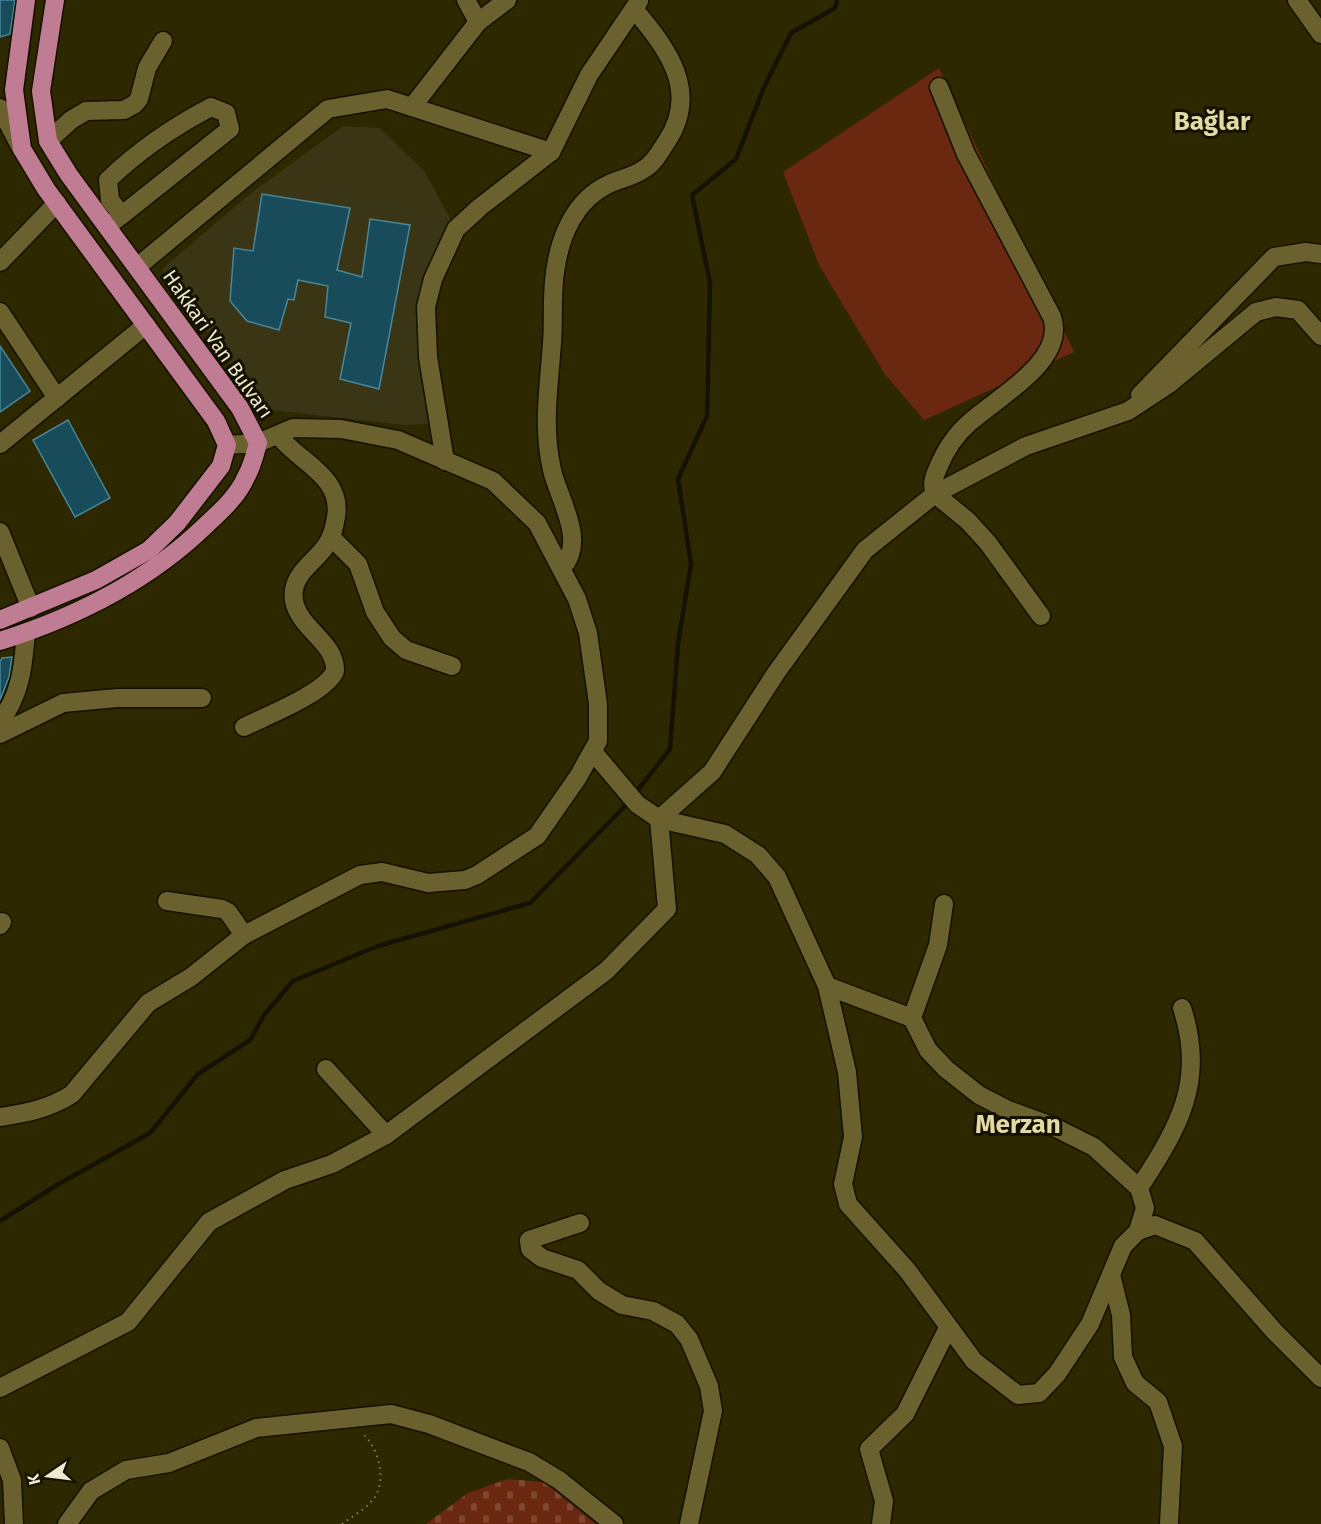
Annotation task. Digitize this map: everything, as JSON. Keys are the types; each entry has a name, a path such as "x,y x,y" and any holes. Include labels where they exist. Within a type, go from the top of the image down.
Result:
{"main road":[{"path":"0,620 96,580 149,550 177,523 221,466 227,445 216,421 57,203 22,150 14,90 26,0"},
{"name":"Hakkari Van Bulvarı","path":"0,641 26,633 132,584 175,555 223,510 246,478 258,443 240,408 48,141 41,91 55,0"}],"street":[{"path":"466,0 478,22"},
{"path":"412,107 478,22 507,0"},
{"path":"1297,0 1321,34"},
{"path":"445,460 428,357 426,307 433,279 456,229 480,207 551,152 589,75 637,5 661,41 681,87 682,107 674,130 646,168 604,186 586,199 573,214 561,246 553,282 552,344 546,404 550,462 573,538 572,553 562,568"},
{"path":"48,141 71,120 86,111 102,109 119,111 135,104 139,99 147,68 163,41"},
{"path":"939,87 966,154 1052,317 1055,330 1052,347 1023,380 970,422 951,443 933,481 935,494 969,521 1041,616"},
{"path":"137,267 328,109 387,99 551,152"},
{"path":"107,226 122,215 230,129 226,113 211,107 184,121 147,145 108,180 110,200 122,215"},
{"path":"0,108 22,150"},
{"path":"0,262 57,203"},
{"path":"1122,414 1221,308 1274,257 1306,252 1321,254"},
{"path":"659,819 712,772 776,674 865,550 935,494 1026,446 1122,414 1169,384 1256,312 1276,307 1298,310 1321,336"},
{"path":"0,312 57,398"},
{"path":"0,444 146,325"},
{"path":"0,1117 46,1108 72,1094 148,1004 191,977 244,935 360,875 382,872 440,883 477,875 537,836 594,753 598,741 598,704 588,633 577,599 537,523 493,482 398,440 341,429 292,428 258,443 227,445"},
{"path":"244,726 284,708 324,684 333,675 335,665 331,653 304,624 294,595 298,577 331,537 338,508 333,490 310,465 287,447 278,435"},
{"path":"0,532 31,608"},
{"path":"331,537 358,564 375,612 392,638 415,654 452,666"},
{"path":"0,722 10,709 23,675 26,633"},
{"path":"0,734 63,703 117,698 202,698"},
{"path":"594,753 638,804 659,819 725,834 758,855 777,877 827,986 847,1072 853,1137 843,1184 848,1204 907,1270 974,1361 1018,1395 1038,1393 1057,1374 1090,1324 1123,1246 1138,1231 1155,1225 1195,1241 1274,1331 1321,1378"},
{"path":"0,1388 128,1322 209,1222 285,1180 332,1164 386,1135 606,971 667,909 659,819"},
{"path":"167,901 222,909 228,912 244,935"},
{"path":"912,1018 938,945 944,904"},
{"path":"827,986 912,1018 928,1050 971,1088 1008,1110 1052,1126 1094,1147 1139,1188 1145,1208 1138,1231"},
{"path":"1139,1188 1173,1137 1192,1074 1190,1033 1182,1008"},
{"path":"326,1068 386,1135"},
{"path":"580,1223 529,1240 530,1249 542,1258 578,1270 599,1291 622,1305 653,1311 677,1323 689,1339 709,1386 713,1411 689,1524"},
{"path":"1111,1275 1121,1315 1123,1357 1135,1383 1158,1402 1173,1446 1169,1524"},
{"path":"881,1524 884,1501 869,1449 905,1414 948,1328"},
{"path":"67,1524 91,1491 126,1470 169,1462 256,1428 391,1414 429,1424 529,1462 559,1480 614,1524"},
{"path":"0,1448 12,1480 14,1524"}],"path":[{"path":"342,1419 365,1435 376,1452 380,1486 372,1501 342,1524"}],"shaded area":[{"path":"343,126 380,128 425,172 453,224 426,280 434,339 428,424 404,425 262,409 162,269 251,193"}],"green space":[{"path":"939,68 1074,352 924,420 884,373 819,265 783,172"},
{"path":"508,1479 544,1482 596,1524 426,1524 468,1493"}],"building":[{"path":"0,0 15,0 10,34 0,37"},
{"path":"262,194 350,208 337,270 362,277 370,219 410,225 379,389 340,379 351,323 325,317 328,286 298,280 294,300 288,299 279,330 247,321 230,301 234,248 253,251"},
{"path":"0,346 30,391 0,412"},
{"path":"68,420 110,498 75,517 33,440"},
{"path":"12,657 9,677 0,700 0,662 2,658"}],"waterway":[{"path":"634,795 670,749 678,644 691,564 678,479 707,416 710,283 692,195 736,159 764,87 791,33 835,8 837,0"},
{"path":"0,1221 57,1185 150,1133 198,1074 250,1040 264,1015 293,981 378,946 530,903 629,802"}],"district":[{"name":"Bağlar","path":"1212,121"},
{"name":"Merzan","path":"1018,1124"}]}
